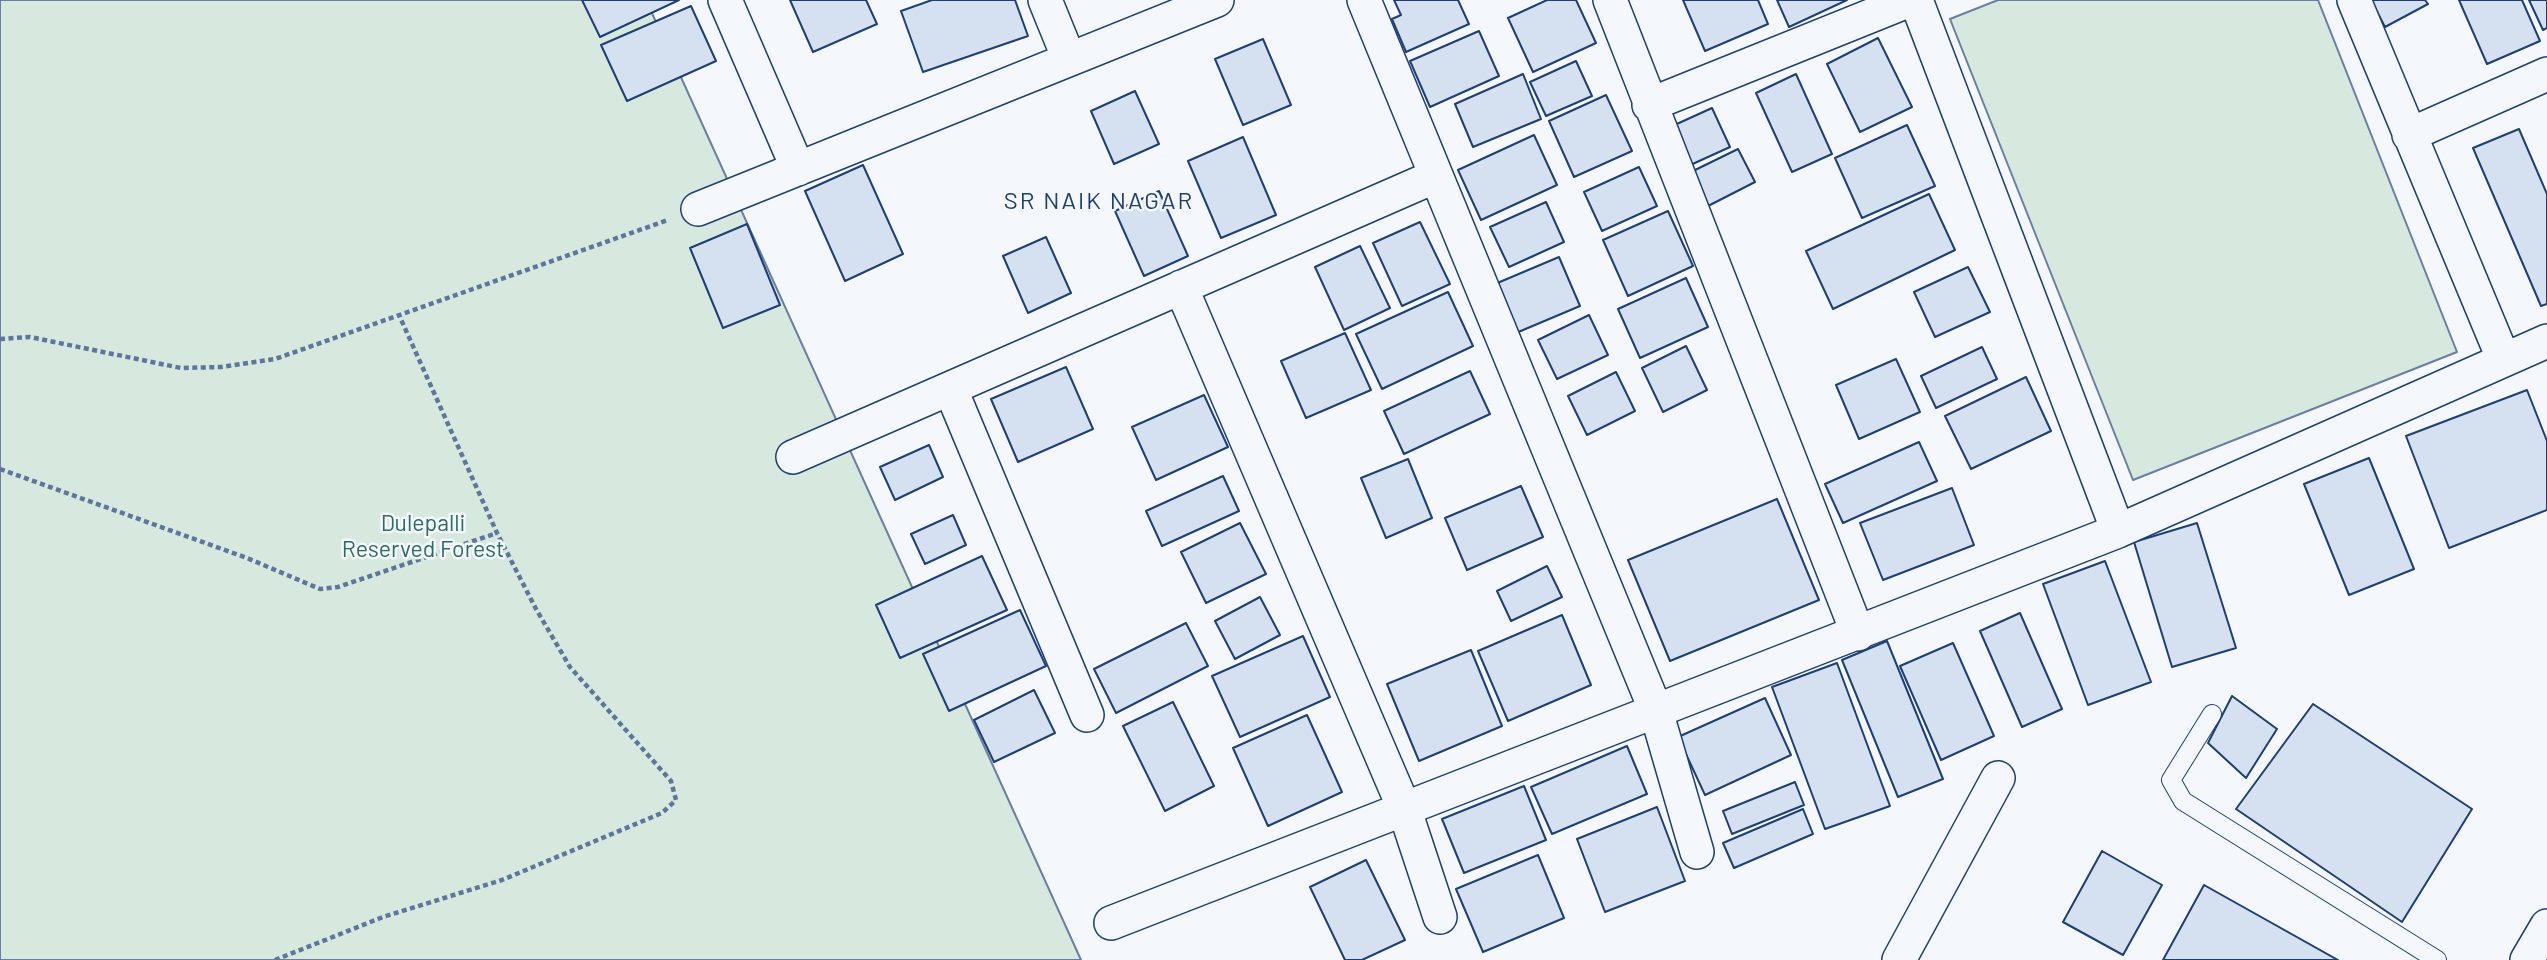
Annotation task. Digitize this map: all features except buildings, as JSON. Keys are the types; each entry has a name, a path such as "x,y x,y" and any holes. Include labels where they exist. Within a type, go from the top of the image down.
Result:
{"street":[{"path":"725,0 798,169"},
{"path":"1045,0 1069,60"},
{"path":"698,209 1217,0"},
{"path":"1364,0 1656,710 1697,852"},
{"path":"1610,0 1858,634"},
{"path":"1649,105 1910,0"},
{"path":"1916,0 2118,531"},
{"path":"2354,0 2503,358"},
{"path":"2409,135 2547,74"},
{"path":"793,457 1436,176"},
{"path":"1181,287 1404,808 1440,918"},
{"path":"1111,923 2118,531 2503,358 2547,341"},
{"path":"951,390 1087,715"},
{"path":"1899,960 1997,778"},
{"path":"2527,960 2547,926"}],"lane":[{"path":"2212,714 2171,780 2183,801 2437,960"}],"path":[{"path":"0,339 30,337 181,368 221,368 275,359 698,209"},
{"path":"275,960 383,916 502,880 662,813 676,800 671,781 570,667 497,533 399,315"},
{"path":"0,469 247,558 320,589 338,587 497,533"}],"green space":[{"name":"Dulepalli Reserved Forest","path":"0,0 646,0 1081,960 0,960"},
{"path":"1998,0 2318,0 2457,352 2133,480 1950,19"}],"district":[{"name":"SR NAIK NAGAR","path":"1099,201"}]}
